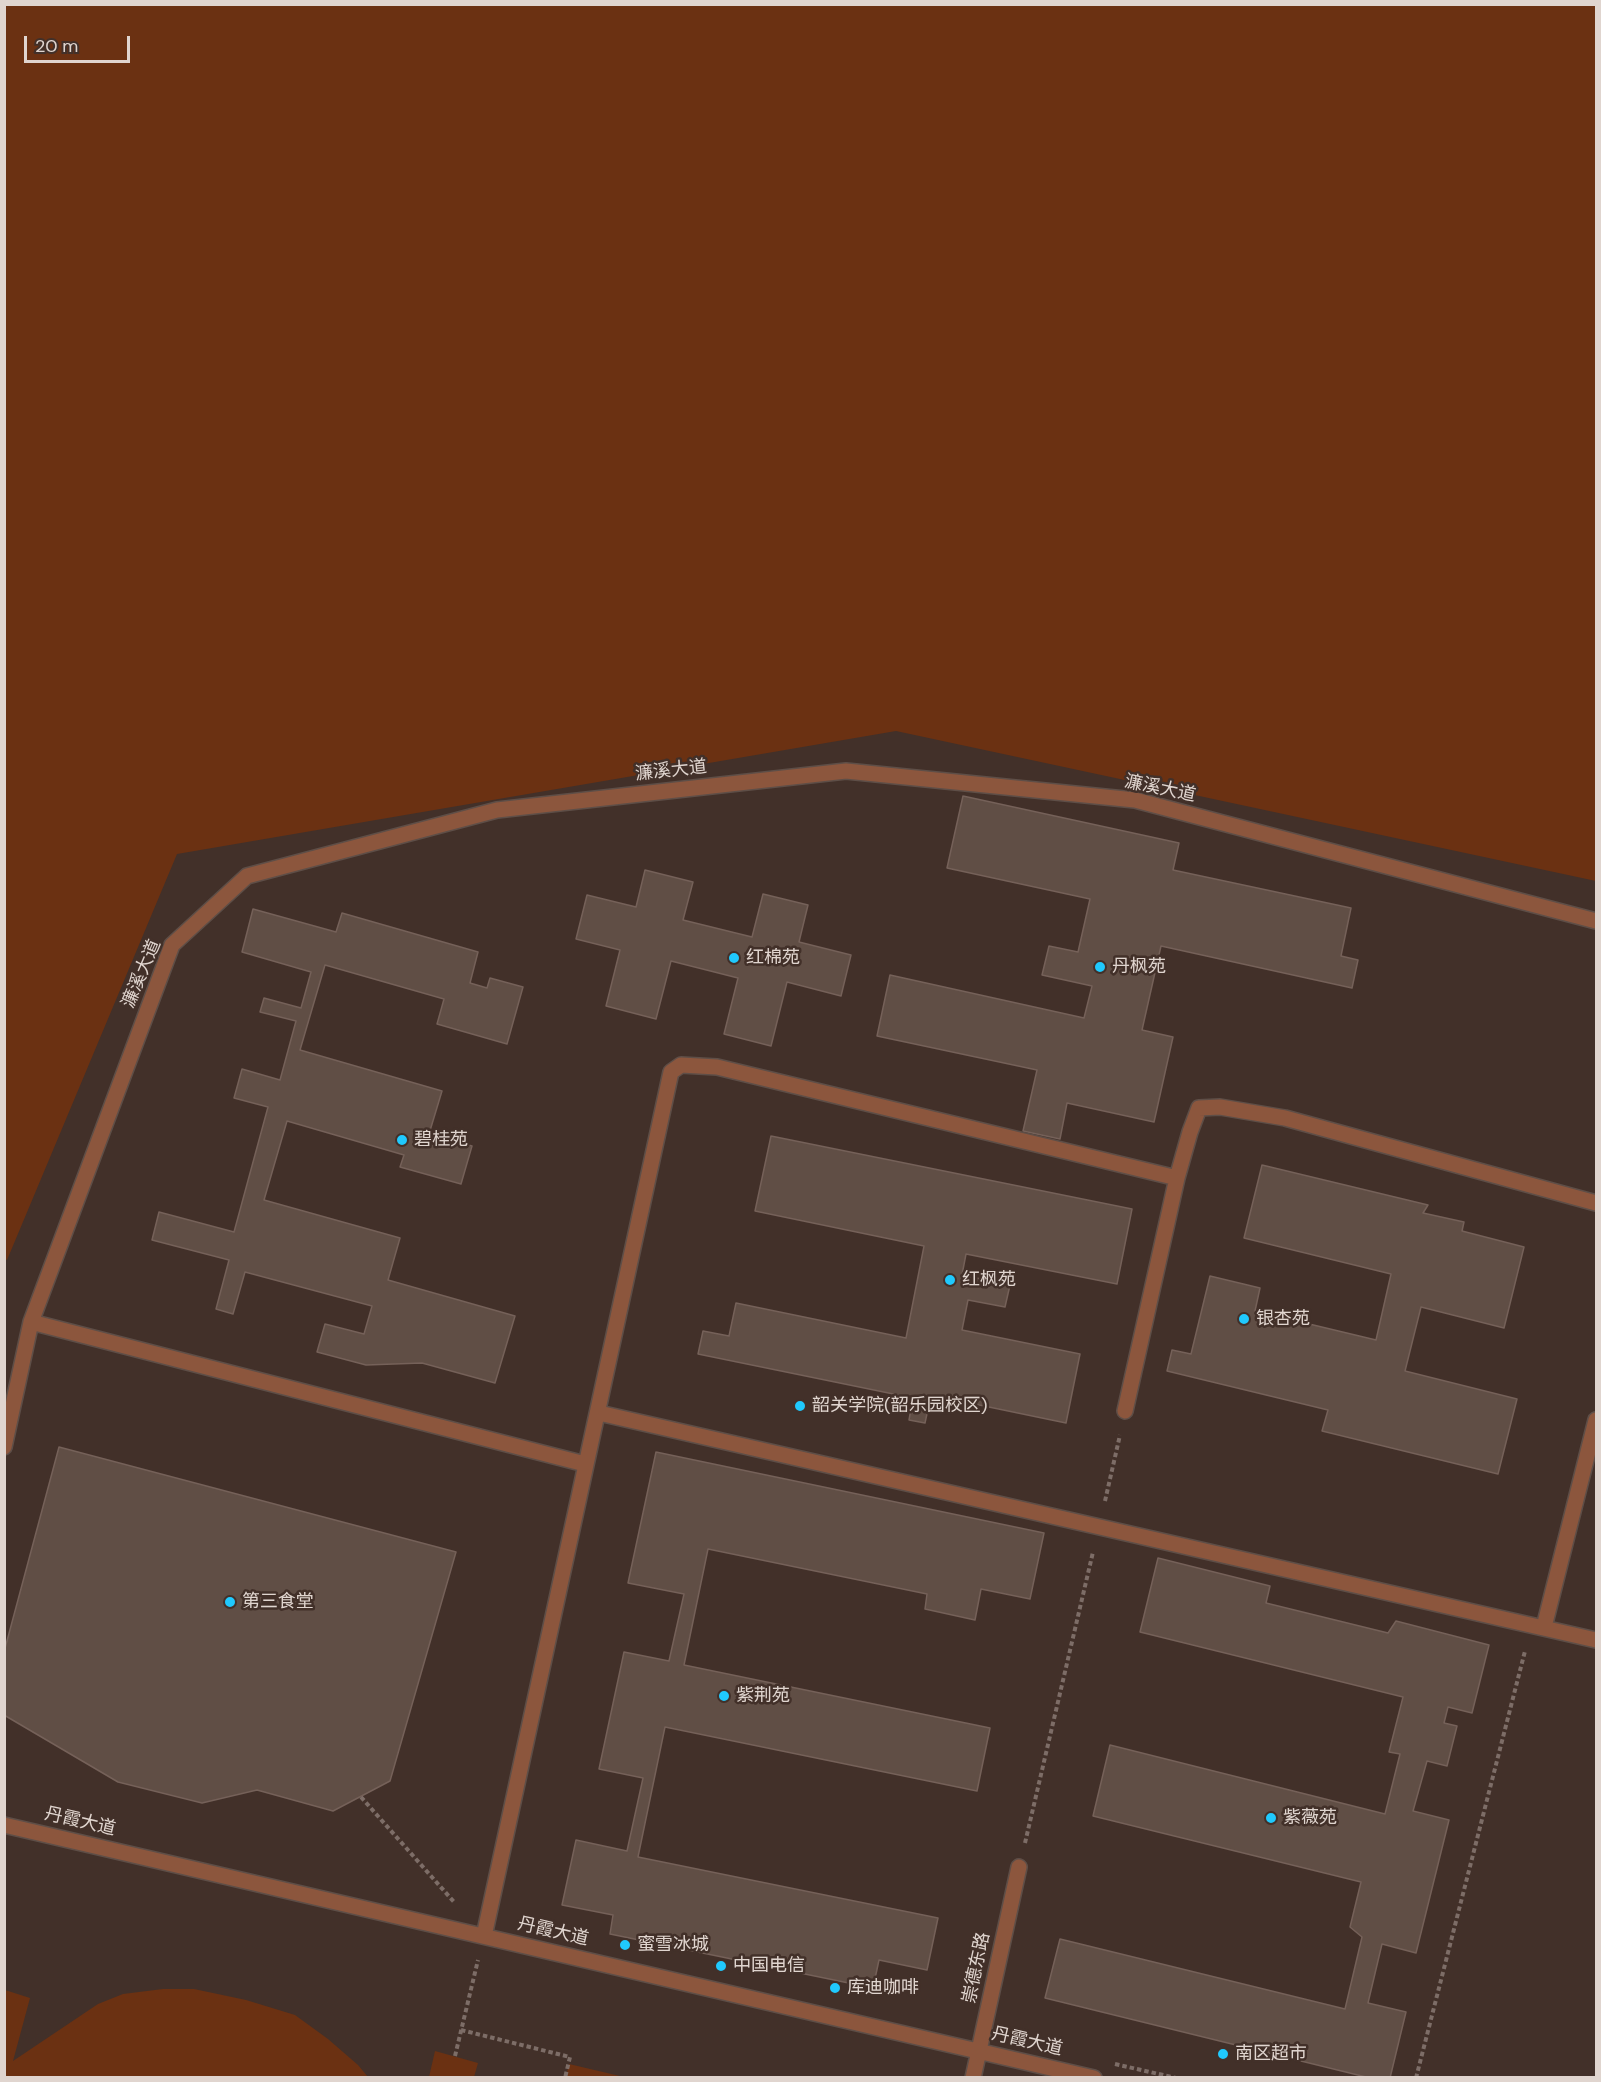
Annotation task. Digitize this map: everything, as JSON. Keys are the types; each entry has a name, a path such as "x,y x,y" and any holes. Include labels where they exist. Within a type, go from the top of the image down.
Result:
{"lane":[{"name":"濂溪大道","path":"4,1447 31,1322 172,945 248,876 497,810 846,771 1135,800 1596,921"},
{"path":"484,1936 671,1072 681,1065 717,1067 1177,1179"},
{"path":"1125,1411 1177,1179 1199,1108 1220,1107 1285,1118 1596,1203"},
{"path":"31,1322 585,1464"},
{"path":"599,1413 1596,1640"},
{"path":"1538,1626 1596,1420"},
{"name":"丹霞大道","path":"4,1825 1094,2078"},
{"name":"崇德东路","path":"973,2078 1019,1867"}],"path":[{"path":"1019,1867 1125,1411"},
{"path":"1416,2078 1538,1626"},
{"path":"361,1797 484,1936 455,2056"},
{"path":"461,2031 570,2057 565,2078"}],"shaded area":[{"path":"5,4 1596,5 1596,881 896,731 177,854 7,1260 5,1259"},
{"path":"163,1989 194,1989 246,2000 295,2015 328,2039 358,2065 368,2077 5,2077 5,1990 30,1998 13,2061 98,2004 123,1994"},
{"path":"435,2051 478,2063 474,2077 429,2077"},
{"path":"569,2064 624,2077 566,2077"}],"building":[{"name":"丹枫苑","path":"963,796 1179,843 1173,870 1351,908 1341,956 1358,960 1352,988 1161,946 1142,1030 1173,1037 1154,1122 1067,1103 1060,1139 1023,1131 1037,1070 877,1036 890,975 1084,1018 1092,986 1042,975 1049,946 1078,952 1090,899 947,868"},
{"name":"红棉苑","path":"645,870 693,882 683,920 752,937 763,894 808,905 799,942 851,955 841,996 787,982 771,1046 724,1034 738,978 671,961 656,1019 606,1006 620,950 576,939 587,895 636,907"},
{"name":"碧桂苑","path":"253,909 336,932 342,913 478,952 470,983 487,988 490,978 523,987 507,1044 437,1024 444,999 325,965 300,1050 442,1091 429,1134 472,1146 461,1184 400,1167 404,1155 287,1121 264,1200 400,1238 388,1280 515,1316 495,1383 422,1363 366,1365 317,1352 325,1324 364,1334 372,1306 245,1272 233,1314 216,1309 229,1260 152,1240 159,1212 234,1232 268,1107 234,1098 242,1069 280,1080 296,1021 260,1012 264,998 301,1008 311,972 242,952"},
{"name":"红枫苑","path":"771,1136 1132,1209 1117,1284 966,1254 962,1275 1010,1285 1005,1307 968,1300 962,1330 1080,1354 1066,1423 931,1395 925,1423 909,1420 913,1398 698,1354 703,1331 729,1336 736,1303 906,1338 924,1246 755,1211"},
{"name":"银杏苑","path":"1262,1165 1428,1205 1423,1213 1464,1222 1462,1231 1524,1247 1504,1328 1421,1307 1405,1371 1517,1399 1498,1474 1322,1431 1328,1410 1167,1371 1172,1350 1191,1354 1210,1276 1260,1288 1255,1311 1376,1340 1391,1274 1244,1238"},
{"name":"第三食堂","path":"59,1447 456,1552 390,1781 333,1811 257,1790 202,1803 118,1782 4,1715 4,1652"},
{"name":"紫荆苑","path":"656,1452 1044,1533 1030,1599 981,1589 975,1620 925,1609 927,1594 708,1549 684,1665 990,1728 977,1791 665,1727 638,1857 938,1918 927,1970 879,1960 873,1988 610,1934 613,1915 562,1905 576,1840 627,1851 643,1778 599,1769 624,1652 669,1661 684,1594 628,1583"},
{"name":"紫薇苑","path":"1158,1558 1270,1586 1266,1603 1388,1633 1396,1621 1489,1645 1472,1713 1448,1707 1444,1723 1457,1726 1447,1766 1427,1761 1413,1811 1449,1820 1416,1953 1382,1944 1368,2003 1406,2012 1390,2078 1370,2078 1045,1998 1060,1939 1345,2009 1362,1937 1350,1927 1361,1882 1093,1816 1110,1745 1385,1814 1400,1754 1389,1752 1403,1697 1140,1632"}],"place":[{"name":"红棉苑","path":"734,958"},
{"name":"丹枫苑","path":"1100,967"},
{"name":"碧桂苑","path":"402,1140"},
{"name":"红枫苑","path":"950,1280"},
{"name":"银杏苑","path":"1244,1319"},
{"name":"韶关学院(韶乐园校区)","path":"800,1406"},
{"name":"第三食堂","path":"230,1602"},
{"name":"紫荆苑","path":"724,1696"},
{"name":"紫薇苑","path":"1271,1818"},
{"name":"蜜雪冰城","path":"625,1945"},
{"name":"中国电信","path":"721,1966"},
{"name":"库迪咖啡","path":"835,1988"},
{"name":"南区超市","path":"1223,2054"}]}
